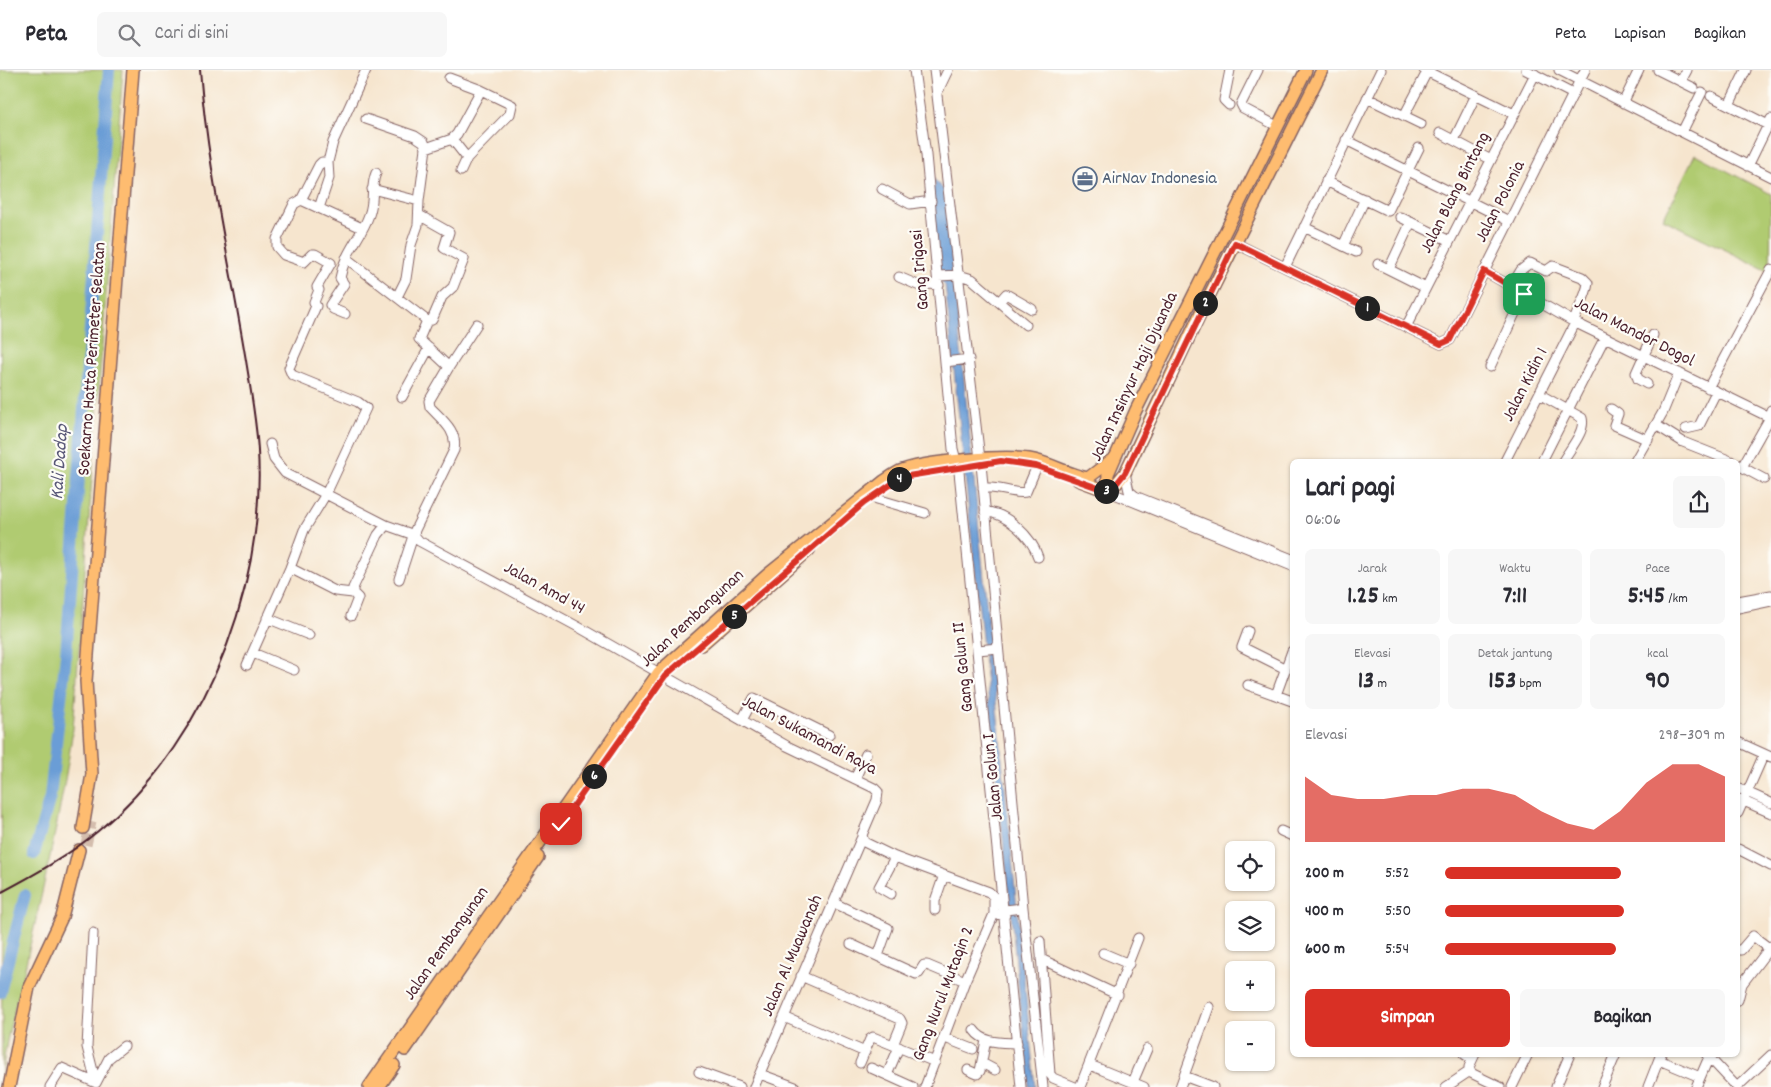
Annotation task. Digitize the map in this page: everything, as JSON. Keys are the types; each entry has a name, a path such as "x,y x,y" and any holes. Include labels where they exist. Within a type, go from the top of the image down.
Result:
{"main road":[{"name":"Soekarno Hatta Perimeter Selatan","path":"87,825 97,790 99,748 88,651 133,70"},
{"name":"Jalan Insinyur Haji Djuanda","path":"1107,491 1108,474 1113,459 1148,383 1306,70"},
{"name":"Jalan Insinyur Haji Djuanda","path":"1107,491 1125,473 1277,157 1322,70"},
{"path":"1275,131 1285,142"},
{"path":"1265,151 1277,157"},
{"path":"1148,383 1155,383 1163,391"},
{"name":"Jalan Pembangunan","path":"369,1087 662,674 766,575 884,481 910,468 957,465 1013,457 1032,459 1072,475 1088,478 1113,459"},
{"name":"Jalan Pembangunan","path":"979,462 1016,462 1036,466 1107,491"},
{"name":"Jalan Pembangunan","path":"379,1087 662,674 874,495 902,477 957,465"},
{"path":"9,1087 25,1007 34,974 62,917 83,847"}],"street":[{"path":"318,208 328,178 328,162 333,142 366,70"},
{"name":"Gang Irigasi","path":"914,70 931,200 947,277 949,361 957,465"},
{"path":"934,70 938,91 947,277"},
{"path":"938,91 948,70"},
{"path":"1230,70 1224,100 1230,105"},
{"path":"1258,70 1241,104 1243,108 1275,131"},
{"path":"1284,267 1381,70"},
{"path":"1559,70 1771,177"},
{"name":"Jalan Polonia","path":"1406,327 1441,344 1450,340 1586,70"},
{"path":"1623,102 1639,70"},
{"path":"1658,70 1729,105 1770,122 1748,166"},
{"path":"1681,81 1687,70"},
{"path":"1729,105 1746,70"},
{"path":"1404,116 1425,71 1514,114"},
{"path":"1531,72 1574,94"},
{"name":"Jalan Blang Bintang","path":"1406,327 1514,114 1531,72"},
{"path":"449,78 509,103 512,110 467,158 461,171"},
{"path":"426,148 452,139 466,121 481,90"},
{"path":"1682,132 1702,92"},
{"path":"1454,140 1476,95"},
{"path":"1367,98 1420,124"},
{"path":"366,119 415,136 424,142 426,148 419,215 411,245 406,279 397,297"},
{"path":"1440,133 1491,160"},
{"path":"452,139 467,158"},
{"path":"1346,140 1509,221"},
{"path":"1326,181 1388,211 1419,148"},
{"path":"247,665 290,568 304,530 326,494 366,408 290,372 289,368 313,317 316,306 314,302 319,290 316,287 331,264 312,254 304,262 284,255 277,247 277,239 294,204 301,200 320,163 328,162"},
{"path":"345,314 330,305 344,284 340,278 346,258 369,216 374,200 372,189 376,173"},
{"path":"372,189 419,201"},
{"path":"882,189 910,204 931,200"},
{"path":"1343,246 1365,199"},
{"path":"301,200 362,228"},
{"path":"346,258 426,321 432,320 442,297 453,287 464,258 444,248 449,232 419,215"},
{"path":"1400,217 1450,241"},
{"path":"1389,269 1411,222"},
{"path":"1304,227 1356,252"},
{"path":"1235,243 1406,327"},
{"name":"Jalan Kidin 1","path":"1506,459 1574,322 1588,283 1582,277 1553,266 1546,271 1530,263 1521,270 1511,287"},
{"path":"1378,264 1426,288"},
{"path":"1686,429 1699,426 1712,390 1771,270"},
{"name":"Jalan Mandor Dogol","path":"1484,271 1605,338 1712,390 1770,415"},
{"path":"899,276 922,287 947,277 972,279 1026,325"},
{"name":"Jalan Golun I","path":"947,277 966,360 983,488 996,648 1022,908 1043,1087"},
{"path":"1000,302 1006,294 1032,309"},
{"path":"1490,367 1524,294"},
{"path":"426,321 419,339 449,367"},
{"path":"399,579 414,535 454,450 456,440 455,434 430,407 429,401 477,324"},
{"path":"1647,384 1638,380 1636,373 1654,335"},
{"path":"1543,459 1605,338"},
{"path":"402,397 429,348"},
{"path":"949,361 966,360"},
{"path":"1636,459 1656,425 1679,373"},
{"path":"1539,394 1582,418 1584,424 1564,459"},
{"path":"1611,409 1618,414 1614,425 1648,440"},
{"path":"1764,479 1740,466 1770,415"},
{"path":"1656,425 1683,442 1726,459"},
{"name":"Jalan Amd 44","path":"270,444 274,459 285,473 386,525 414,535 419,542 500,584 662,674"},
{"name":"Gang Golun II","path":"957,465 980,650 1022,1087"},
{"path":"983,488 993,487 1021,494 1026,492 1036,466"},
{"path":"1125,473 1129,491 1135,496 1290,558"},
{"path":"1107,491 1290,565"},
{"path":"874,495 877,499 926,513"},
{"path":"985,512 995,512 1024,533 1034,546 1038,558"},
{"path":"351,616 358,598 353,588 378,535 386,525"},
{"path":"290,568 336,591 354,593"},
{"path":"1740,601 1771,595"},
{"path":"1740,608 1771,601"},
{"path":"267,618 309,635"},
{"path":"1248,631 1242,648 1286,669"},
{"path":"980,650 996,648"},
{"path":"253,653 294,670"},
{"path":"1276,695 1290,657"},
{"name":"Jalan Sukamandi Raya","path":"662,674 787,746 874,788 878,792 877,800 861,839"},
{"path":"1248,685 1290,700"},
{"path":"742,720 754,698 829,735"},
{"path":"1740,743 1768,756 1741,795"},
{"path":"855,779 866,754"},
{"path":"1741,795 1771,803"},
{"path":"1741,795 1771,813"},
{"path":"1281,831 1290,835"},
{"path":"861,839 895,857 990,892 994,897 994,914 1022,908"},
{"name":"Jalan Al Muawanah","path":"754,1087 861,839"},
{"path":"1740,850 1771,866"},
{"path":"891,894 879,887 895,857"},
{"path":"935,910 934,901 944,875"},
{"path":"994,897 1003,892"},
{"path":"834,903 888,928 878,956"},
{"name":"Gang Nurul Mutaqin 2","path":"926,1087 965,981 994,914"},
{"path":"93,933 87,1046 96,1083"},
{"path":"1740,950 1753,936 1770,947 1740,985"},
{"path":"1080,1087 1118,995 1138,938"},
{"path":"1040,941 1050,1074 1053,1078 1075,1087"},
{"path":"851,944 916,974 920,973 924,965 927,965 965,981"},
{"path":"1103,953 1128,964"},
{"path":"1041,959 1118,995"},
{"path":"801,976 900,1019 902,1023 887,1075"},
{"path":"1180,1087 1209,1008"},
{"path":"784,1017 865,1052"},
{"path":"974,1030 978,1036 986,1040 1017,1043"},
{"path":"860,1063 872,1038 935,1062"},
{"path":"945,1038 973,1048"},
{"path":"968,1070 977,1074 982,1064 986,1040"},
{"path":"96,1083 108,1058 124,1046"},
{"path":"1133,1082 1147,1049"},
{"path":"1708,1057 1737,1087 1771,1055"},
{"path":"1446,1087 1470,1071 1474,1057"},
{"path":"1512,1087 1527,1057"},
{"path":"1556,1087 1569,1057"},
{"path":"1602,1087 1615,1057"},
{"path":"1648,1087 1660,1057 1700,1077"},
{"path":"1696,1087 1707,1057"},
{"path":"982,1064 995,1070"},
{"path":"1090,1065 1144,1087"},
{"path":"50,1087 62,1068 96,1083"},
{"path":"871,1068 913,1087"},
{"path":"1470,1071 1500,1087"},
{"path":"699,1072 740,1087"},
{"path":"760,1074 795,1087"},
{"path":"1184,1076 1213,1087"}],"green space":[{"path":"0,70 123,70 73,729 52,849 4,1057 2,1087"},
{"path":"1695,154 1771,194 1770,272 1663,219"}],"water":[{"path":"934,179 945,191 1035,1087 1029,1087"}],"waterway":[{"name":"Kali Dadap","path":"34,854 50,797 66,654 109,70"},
{"path":"933,193 946,279"},
{"name":"Kali Dadap","path":"0,992 25,895"}],"tunnel":[{"path":"86,845 91,822"}],"railway":[{"path":"0,893 75,849 98,831 139,792 174,748 203,698 227,645 244,589 255,532 259,475 255,420 249,376 210,158 200,70"}],"place":[{"name":"AirNav Indonesia","path":"1085,179"}],"route":[{"path":"561,824 665,676 864,503 887,486 902,477 1001,461 1036,466 1069,476 1107,491 1117,483 1125,473 1235,243 1441,344 1445,344 1450,340 1484,271 1524,294"}]}
